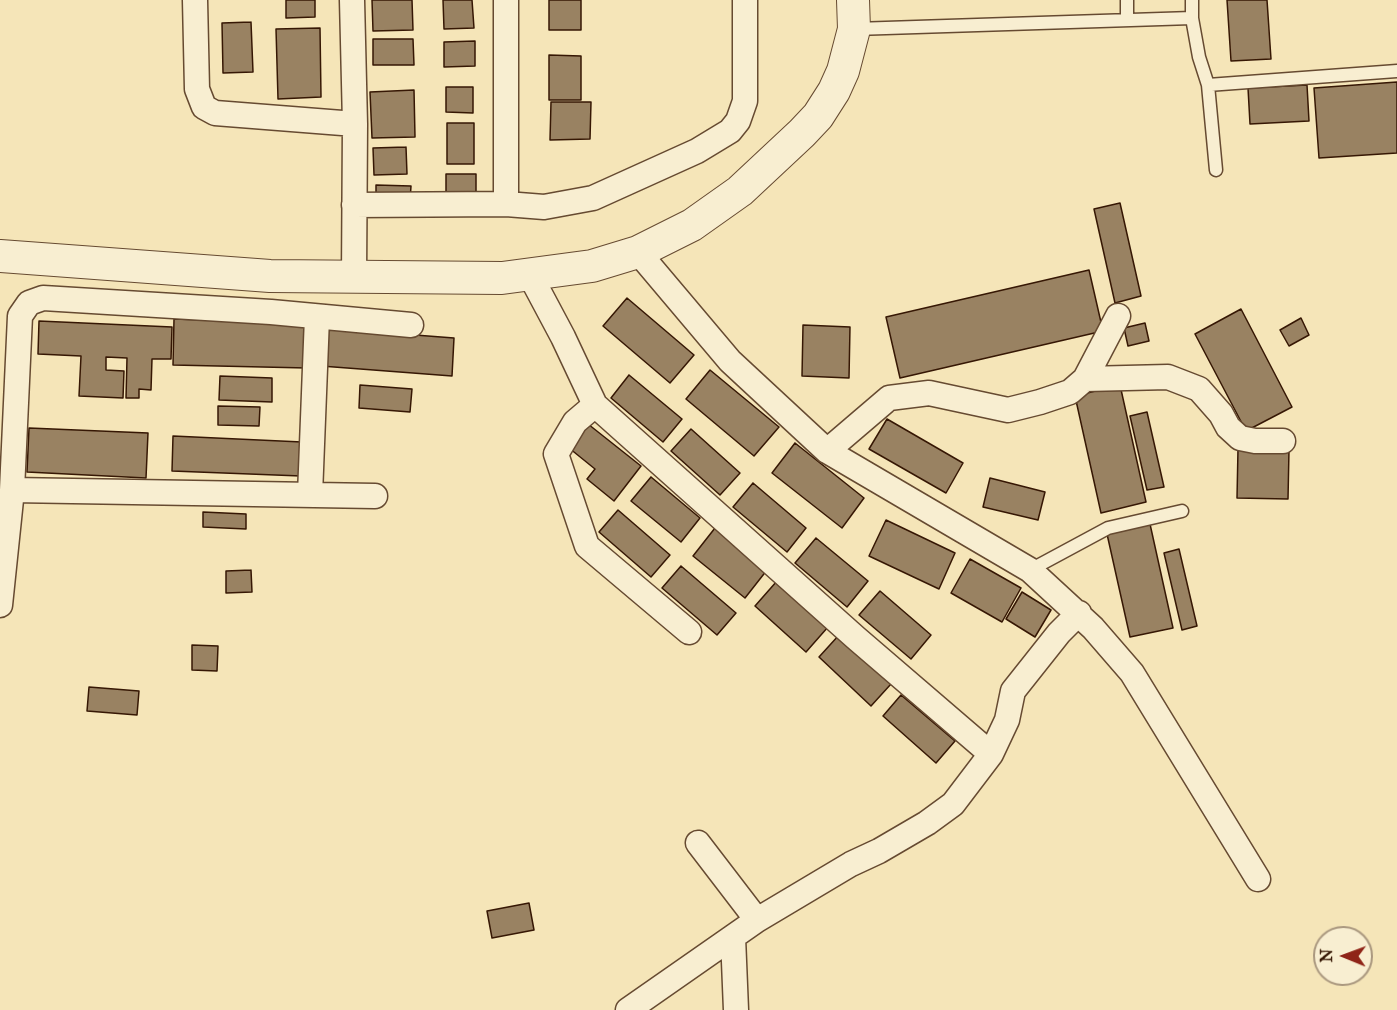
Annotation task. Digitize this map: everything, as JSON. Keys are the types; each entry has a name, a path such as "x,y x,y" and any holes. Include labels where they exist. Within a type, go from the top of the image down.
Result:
{"street":[{"path":"195,0 197,89 204,107 215,113 355,124"},
{"path":"352,0 355,124 354,277"},
{"path":"506,0 506,204"},
{"path":"354,205 506,204 544,207 593,198 697,151 730,131 738,121 745,101 745,0"},
{"path":"0,256 270,276 502,278 592,266 638,252 692,225 740,191 802,134 818,116 834,91 843,71 854,15"},
{"path":"638,252 730,361 827,451 1030,570 1078,613 1132,673 1258,879"},
{"path":"530,275 595,405 856,638 991,754"},
{"path":"270,276 271,312"},
{"path":"0,605 12,490 20,316 29,303 43,298 271,312 411,325"},
{"path":"827,451 889,398 929,393 1008,410 1070,392 1085,379 1118,316"},
{"path":"310,495 317,317"},
{"path":"1085,379 1168,377 1199,389 1221,414 1228,427 1240,438 1255,441 1283,441"},
{"path":"595,405 575,422 556,454 587,546 689,632"},
{"path":"12,490 375,496"},
{"path":"628,1010 757,920 851,864 879,851 927,823 953,804 991,754 1007,720 1013,691 1052,641 1078,613"},
{"path":"698,843 757,920"},
{"path":"733,937 736,1010"}],"lane":[{"path":"1126,0 1127,19"},
{"path":"1192,0 1192,18 1199,57 1208,85 1216,170"},
{"path":"854,15 1192,18"},
{"path":"1208,85 1397,71"},
{"path":"1030,570 1108,528 1182,511"}],"building":[{"path":"286,0 315,0 315,17 286,18"},
{"path":"372,0 412,0 413,30 373,31"},
{"path":"443,0 472,0 474,28 444,29"},
{"path":"549,0 581,0 581,30 549,30"},
{"path":"1227,0 1267,0 1271,59 1231,61"},
{"path":"251,22 253,72 223,73 222,23"},
{"path":"320,28 321,97 278,99 276,29"},
{"path":"373,39 413,39 414,65 373,65"},
{"path":"475,41 475,66 444,67 444,42"},
{"path":"549,55 581,56 581,100 549,100"},
{"path":"1397,82 1397,153 1319,158 1314,88"},
{"path":"1307,85 1309,121 1250,124 1248,88"},
{"path":"446,87 473,87 473,113 446,112"},
{"path":"414,90 415,137 372,138 370,92"},
{"path":"551,102 591,102 590,139 550,140"},
{"path":"447,123 474,123 474,164 447,164"},
{"path":"406,147 407,174 374,175 373,148"},
{"path":"446,174 476,174 476,200 446,200"},
{"path":"376,185 411,186 410,201 376,200"},
{"path":"1120,203 1141,296 1115,303 1094,209"},
{"path":"1089,270 1103,331 900,378 886,317"},
{"path":"627,298 694,355 670,383 603,326"},
{"path":"1241,309 1292,407 1246,431 1195,334"},
{"path":"1301,318 1309,335 1289,346 1280,330"},
{"path":"174,319 309,323 307,368 173,365"},
{"path":"39,321 172,327 171,359 152,359 151,390 139,389 139,398 126,398 127,358 106,357 106,370 124,371 123,398 79,396 81,356 38,354"},
{"path":"1145,323 1149,341 1128,346 1124,328"},
{"path":"803,325 850,327 849,378 802,376"},
{"path":"324,328 454,338 452,376 321,366"},
{"path":"710,370 779,427 754,456 686,399"},
{"path":"629,375 682,419 663,442 611,398"},
{"path":"220,376 272,378 272,402 219,400"},
{"path":"360,385 412,389 410,412 359,408"},
{"path":"1120,385 1146,502 1101,513 1075,396"},
{"path":"218,406 260,407 259,426 218,425"},
{"path":"1147,412 1164,487 1147,490 1130,416"},
{"path":"887,419 963,463 946,493 869,449"},
{"path":"588,424 641,466 614,501 587,479 595,469 569,448"},
{"path":"29,428 148,433 146,478 27,472"},
{"path":"691,429 740,473 720,495 671,451"},
{"path":"173,436 302,442 301,476 172,471"},
{"path":"795,443 864,498 842,528 772,473"},
{"path":"1238,449 1289,450 1288,499 1237,498"},
{"path":"651,477 700,518 681,542 631,501"},
{"path":"990,478 1045,492 1038,520 983,507"},
{"path":"753,483 806,528 787,552 733,507"},
{"path":"618,510 670,555 651,577 599,532"},
{"path":"203,512 246,514 246,529 203,527"},
{"path":"886,520 955,553 939,589 869,556"},
{"path":"1150,524 1173,628 1130,637 1107,534"},
{"path":"715,528 767,570 745,598 693,556"},
{"path":"816,538 868,581 847,607 795,563"},
{"path":"1179,549 1197,626 1182,630 1164,553"},
{"path":"970,559 1021,588 1002,622 951,593"},
{"path":"681,566 736,613 717,635 662,588"},
{"path":"251,570 252,592 226,593 226,571"},
{"path":"777,581 828,627 806,652 755,606"},
{"path":"880,591 931,635 911,659 859,615"},
{"path":"1022,592 1051,610 1035,637 1006,619"},
{"path":"839,635 891,684 871,706 819,657"},
{"path":"192,645 218,646 217,671 192,670"},
{"path":"89,687 139,691 137,715 87,711"},
{"path":"901,695 955,741 936,763 883,716"},
{"path":"529,903 534,930 492,938 487,911"}]}
